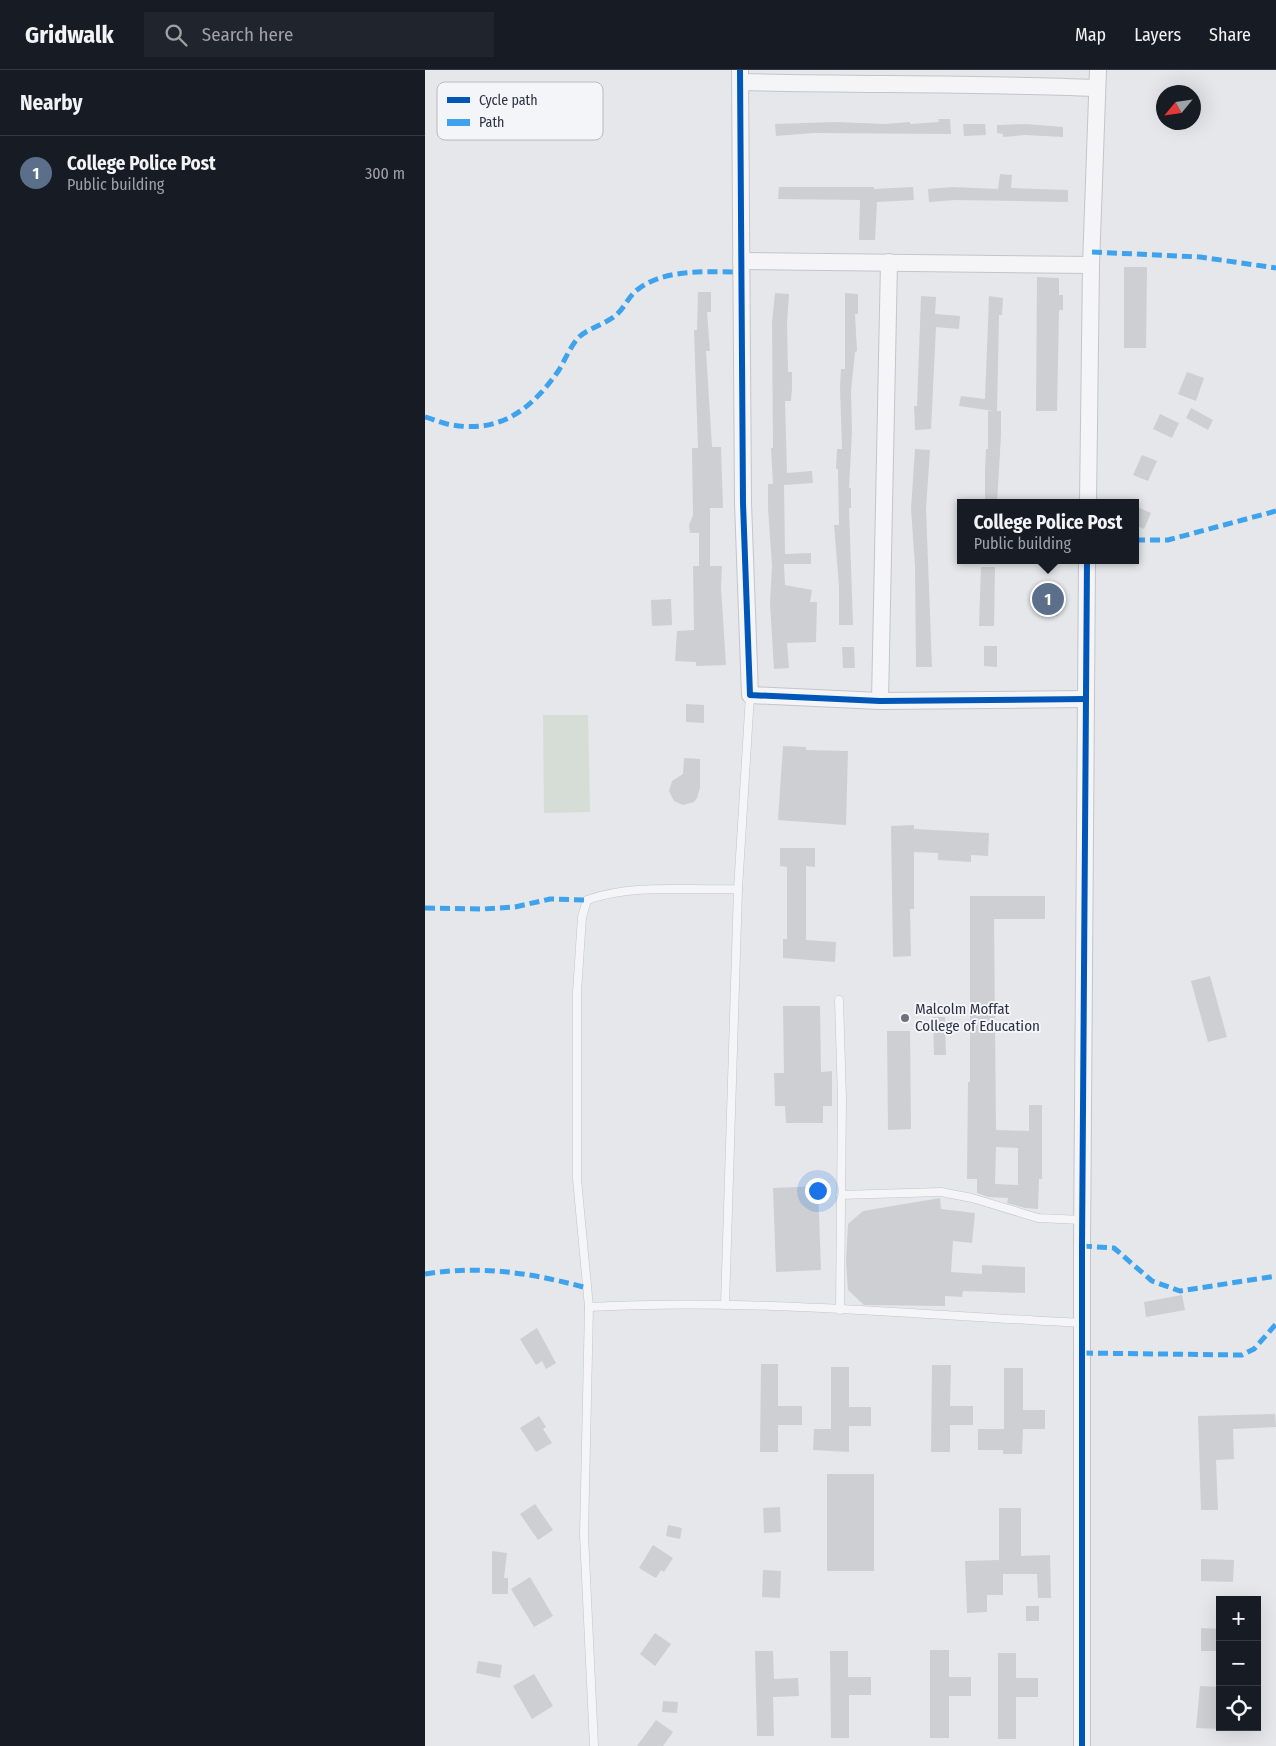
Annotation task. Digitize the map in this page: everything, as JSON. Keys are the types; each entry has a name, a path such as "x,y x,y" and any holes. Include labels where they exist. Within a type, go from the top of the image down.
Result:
{"street":[{"path":"1088,499 1091,265 1098,70"},
{"path":"1086,699 880,702 750,694 743,503 741,76 900,86 1005,84 1097,88"},
{"path":"741,261 1091,265"},
{"path":"880,702 889,262"},
{"path":"1082,1746 1082,1220 1087,564"}],"lane":[{"path":"725,1305 738,889 750,694"},
{"path":"594,1746 584,1535 589,1307 577,1179 577,992 582,917 587,900 597,896 642,890 738,889"},
{"path":"839,1000 842,1098 840,1310"},
{"path":"840,1196 941,1192 971,1198 1038,1218 1082,1220"},
{"path":"589,1307 655,1304 725,1305 1082,1323"}],"shaded area":[{"path":"543,715 588,715 590,812 544,813"}],"building":[{"path":"938,119 950,119 951,134 813,133 776,136 775,124 836,122 885,124 910,122 910,124 939,122"},
{"path":"963,124 985,124 986,135 964,136"},
{"path":"1026,124 1063,127 1063,137 1025,135 1003,137 1003,134 997,133 997,125"},
{"path":"1000,174 1012,175 1011,188 1068,190 1068,202 955,200 929,202 928,189 952,187 998,189"},
{"path":"779,187 874,187 874,189 913,187 914,200 877,202 875,240 859,240 860,200 778,199"},
{"path":"1124,267 1147,267 1146,348 1124,348"},
{"path":"1037,277 1059,278 1059,295 1063,295 1063,310 1059,310 1057,411 1036,411"},
{"path":"698,292 711,292 711,312 707,312 710,351 706,351 712,447 721,447 723,508 710,508 710,566 722,566 721,587 726,665 696,666 696,662 675,661 677,631 694,630 693,566 699,566 699,533 690,533 689,525 693,515 692,448 698,448 694,330 697,330"},
{"path":"775,293 789,294 787,323 788,372 792,372 792,389 791,401 785,401 787,473 812,471 813,483 784,485 785,554 811,553 811,564 784,564 785,585 812,590 810,602 817,602 816,642 787,643 789,668 774,669 770,603 772,566 768,484 773,484 771,448 773,448 772,322"},
{"path":"845,293 858,294 858,314 855,314 857,351 855,352 851,391 852,432 849,488 851,488 851,508 849,508 853,625 839,625 839,586 834,525 839,525 838,469 836,469 837,449 842,449 840,387 841,369 845,369"},
{"path":"921,296 936,297 935,314 960,316 959,329 936,327 931,429 915,430 914,406 917,406"},
{"path":"989,296 1003,298 1002,315 999,315 997,411 1001,411 1001,435 997,499 985,499 988,411 994,411 959,406 961,396 985,399"},
{"path":"1187,372 1204,378 1196,401 1178,394"},
{"path":"1191,408 1213,420 1208,430 1186,418"},
{"path":"1160,414 1179,423 1172,438 1153,429"},
{"path":"915,449 930,450 926,509 932,667 916,667 915,566 911,509"},
{"path":"1142,455 1157,461 1148,481 1133,475"},
{"path":"1139,508 1151,513 1144,529 1139,527"},
{"path":"981,567 995,567 994,626 979,626"},
{"path":"1056,597 1058,616 1042,617 1040,598"},
{"path":"671,599 672,625 652,626 651,600"},
{"path":"984,646 997,646 997,667 984,666"},
{"path":"842,647 854,647 855,668 843,668"},
{"path":"686,704 704,705 704,723 686,722"},
{"path":"783,746 806,747 806,750 848,751 846,825 778,820"},
{"path":"684,758 700,759 700,788 694,802 683,805 674,801 669,791 672,781 683,774"},
{"path":"914,825 914,829 989,833 988,856 971,855 971,862 938,860 938,853 914,852 914,909 910,909 911,956 893,957 891,826"},
{"path":"780,848 815,848 815,867 806,866 806,940 836,942 835,962 783,958 783,939 787,939 787,867 780,866"},
{"path":"970,896 1045,896 1045,919 994,919 996,1130 1029,1131 1029,1105 1042,1105 1042,1179 1039,1179 1038,1209 1007,1203 1008,1198 988,1197 977,1193 977,1179 967,1179 968,1082 970,1082","holes":["996,1147 1018,1148 1018,1185 995,1184"]},
{"path":"1210,976 1227,1037 1208,1042 1191,981"},
{"path":"783,1006 820,1006 821,1072 832,1071 832,1106 823,1106 823,1123 786,1123 785,1106 775,1106 774,1073 784,1073"},
{"path":"933,1017 945,1017 946,1055 934,1055"},
{"path":"887,1031 910,1031 911,1129 888,1130"},
{"path":"818,1186 821,1270 776,1272 773,1188"},
{"path":"940,1198 941,1209 975,1213 972,1243 953,1241 951,1272 982,1274 982,1265 1025,1267 1025,1293 963,1291 962,1297 945,1296 945,1306 864,1305 848,1290 846,1261 848,1224 863,1211"},
{"path":"1182,1295 1185,1310 1146,1317 1144,1302"},
{"path":"537,1328 556,1363 546,1369 542,1361 536,1365 520,1339"},
{"path":"761,1364 778,1364 778,1406 802,1406 802,1425 778,1425 778,1452 760,1452"},
{"path":"932,1365 951,1365 950,1406 973,1406 973,1425 950,1425 950,1452 931,1452"},
{"path":"831,1367 849,1367 849,1407 871,1407 871,1426 849,1426 849,1452 813,1450 814,1429 831,1429"},
{"path":"1004,1368 1023,1368 1023,1410 1045,1410 1045,1429 1023,1429 1022,1454 1003,1454 1003,1450 978,1450 978,1429 1004,1429"},
{"path":"1275,1414 1276,1427 1233,1429 1234,1459 1216,1460 1218,1510 1201,1510 1198,1416"},
{"path":"539,1416 546,1427 543,1429 552,1443 536,1452 520,1428"},
{"path":"827,1474 874,1474 874,1571 827,1571"},
{"path":"535,1504 553,1530 538,1540 520,1514"},
{"path":"780,1507 781,1532 764,1533 763,1508"},
{"path":"999,1508 1021,1508 1021,1556 1050,1555 1051,1598 1038,1598 1037,1574 1003,1574 1003,1595 987,1595 987,1612 967,1613 965,1561 999,1560"},
{"path":"668,1525 682,1528 680,1539 666,1536"},
{"path":"653,1545 673,1558 664,1572 661,1570 656,1578 639,1568"},
{"path":"492,1551 507,1553 504,1578 508,1578 508,1594 492,1594"},
{"path":"1201,1559 1234,1560 1233,1582 1201,1581"},
{"path":"763,1570 781,1571 780,1598 762,1597"},
{"path":"530,1577 553,1616 534,1627 511,1589"},
{"path":"1026,1606 1039,1606 1039,1621 1026,1621"},
{"path":"1201,1628 1216,1629 1216,1651 1201,1651"},
{"path":"655,1633 671,1644 655,1666 640,1654"},
{"path":"930,1650 949,1650 949,1677 971,1677 971,1696 949,1696 949,1738 930,1738"},
{"path":"755,1651 773,1651 774,1679 798,1678 799,1696 773,1697 774,1736 757,1736"},
{"path":"830,1651 848,1651 848,1677 871,1677 871,1695 849,1695 849,1738 831,1738"},
{"path":"998,1653 1016,1653 1016,1678 1038,1678 1038,1697 1016,1697 1016,1739 998,1739"},
{"path":"478,1661 502,1665 500,1678 476,1673"},
{"path":"534,1674 553,1706 532,1719 513,1686"},
{"path":"1200,1686 1216,1687 1216,1729 1196,1728"},
{"path":"663,1701 678,1702 677,1713 662,1712"},
{"path":"656,1720 673,1732 663,1746 637,1746"}],"marked path":[{"path":"1092,252 1200,257 1276,268"},
{"path":"425,417 447,424 483,426 512,416 537,397 559,370 579,337 615,316 634,293 648,283 660,278 687,273 741,272"},
{"path":"1139,540 1168,540 1276,511"},
{"path":"425,908 483,909 515,907 550,899 587,900"},
{"path":"1082,1246 1114,1248 1152,1281 1180,1291 1276,1276"},
{"path":"425,1274 467,1270 507,1272 546,1278 587,1288"},
{"path":"1083,1353 1242,1355 1254,1349 1276,1324"}],"cycle path":[{"path":"740,70 743,503 750,695 880,701 1086,699"},
{"path":"1082,1746 1082,1246 1087,564"}],"place":[{"name":"College Police Post","path":"1048,599"},
{"name":"Malcolm Moffat College of Education","path":"905,1018"}]}
